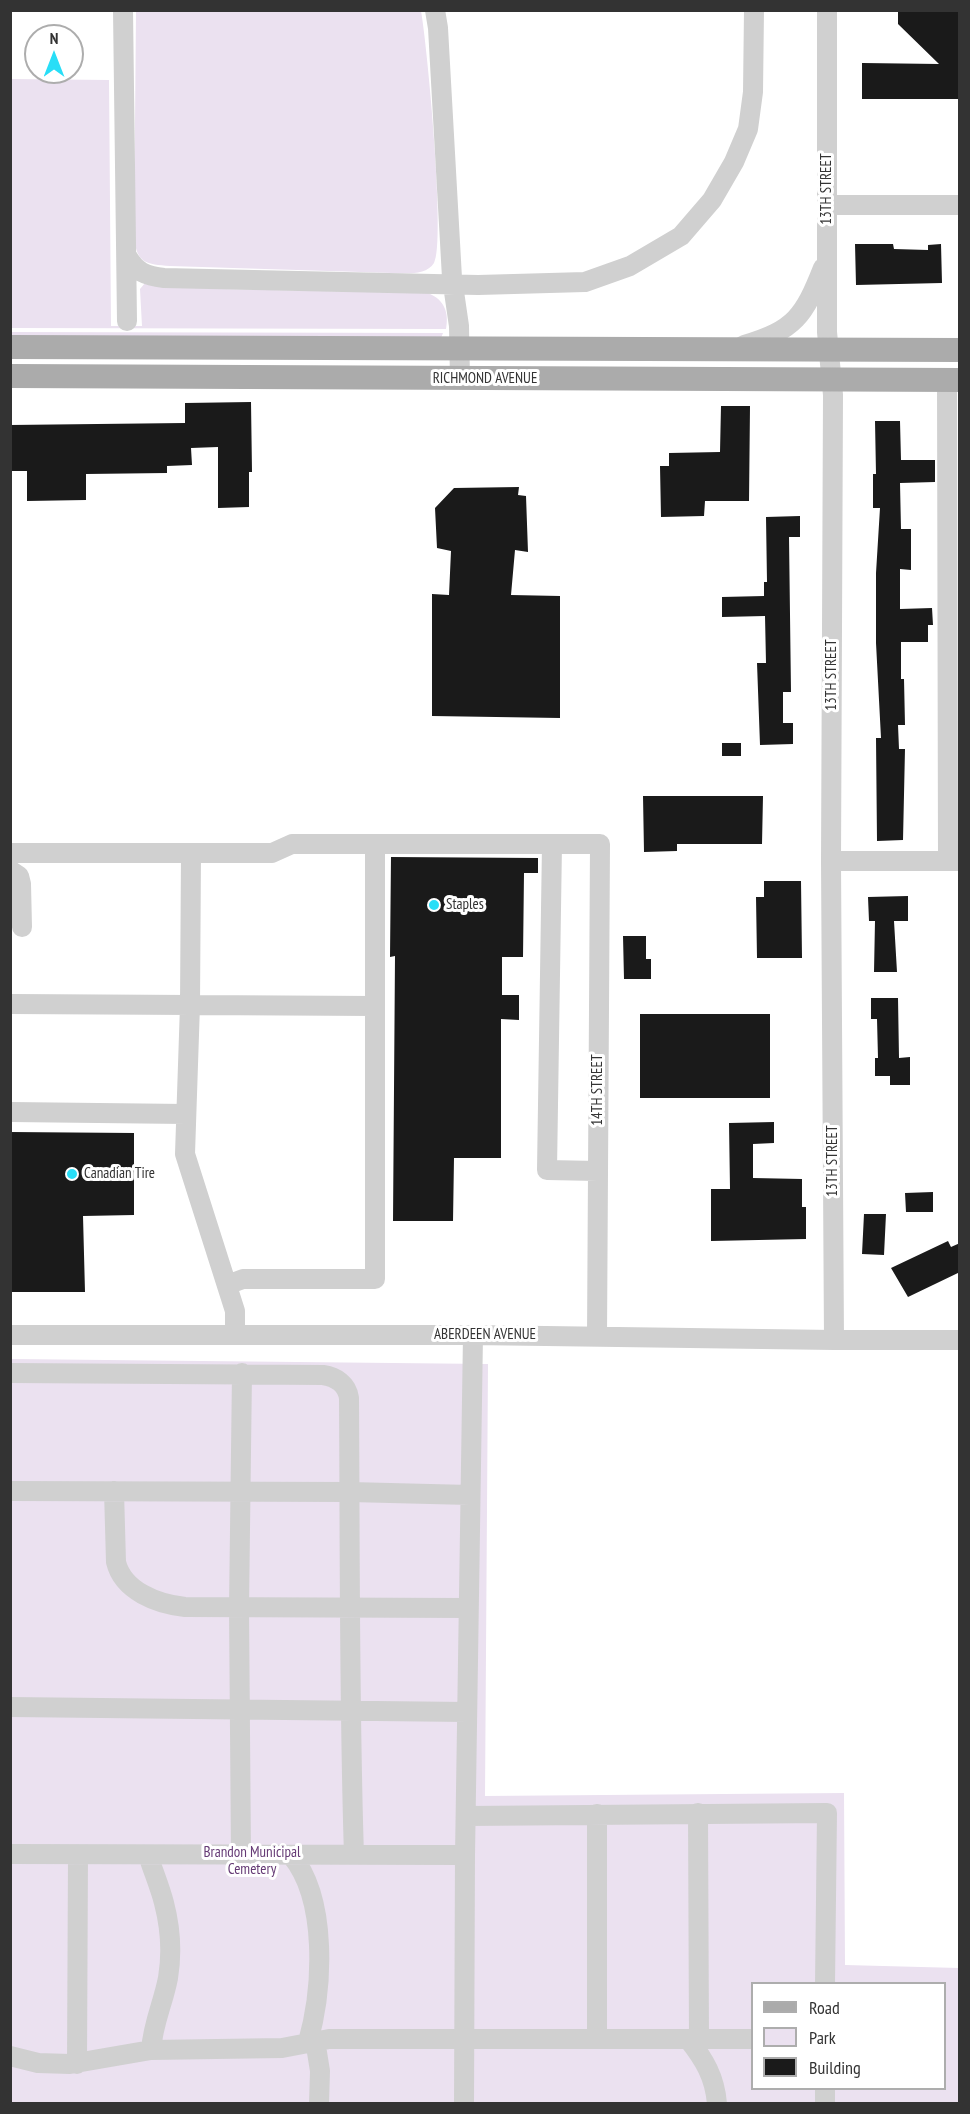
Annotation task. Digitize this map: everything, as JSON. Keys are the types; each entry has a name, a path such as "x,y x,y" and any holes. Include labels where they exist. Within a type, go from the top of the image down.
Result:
{"main road":[{"name":"RICHMOND AVENUE","path":"10,347 960,350"},
{"name":"RICHMOND AVENUE","path":"10,376 953,380"}],"street":[{"path":"123,10 127,321"},
{"path":"435,10 438,28 453,285 458,313 460,379"},
{"path":"127,256 134,268 148,276 164,278 453,285 585,282 630,266 681,236 712,200 734,162 747,129 753,92 754,10"},
{"name":"13TH STREET","path":"827,10 827,257 832,380 831,861 834,1340"},
{"path":"827,206 960,205"},
{"path":"726,350 768,338 795,321 810,302 827,257"},
{"path":"831,861 954,861 953,380"},
{"name":"14TH STREET","path":"552,844 600,843 597,1336"},
{"path":"10,853 272,853 292,844 552,844 547,1170 598,1171"},
{"path":"227,1285 243,1279 375,1279 375,844"},
{"path":"191,853 190,1005 185,1155 235,1311 235,1335"},
{"path":"10,870 19,876 21,884 22,927"},
{"path":"10,1005 375,1006"},
{"path":"10,1112 186,1114"},
{"name":"ABERDEEN AVENUE","path":"10,1335 473,1335 960,1340"},
{"path":"464,2103 465,1855 473,1335"},
{"path":"10,1373 323,1375 337,1379 347,1388 350,1398 350,1711 354,1855"},
{"path":"241,1855 239,1608 242,1373"},
{"path":"10,1491 470,1494"},
{"path":"114,1491 118,1572 123,1580 145,1595 172,1606 468,1608"},
{"path":"10,1707 467,1712"},
{"path":"698,1813 693,2039 711,2072 717,2103"},
{"path":"467,1816 827,1813 825,1982"},
{"path":"597,1814 597,2039"},
{"path":"10,1854 465,1855"},
{"path":"77,2064 78,1855"},
{"path":"148,1855 164,1902 169,1930 170,1960 168,1978 154,2022 151,2050"},
{"path":"291,1855 308,1884 318,1923 318,1976 311,2041 319,2063 319,2103"},
{"path":"10,2056 38,2063 77,2064 151,2050 270,2049 329,2039 751,2039"}],"green space":[{"path":"136,11 421,11 437,183 437,248 434,263 421,272 403,273 170,266 149,263 140,258 134,237"},
{"path":"11,79 24,79 24,84 84,84 84,80 109,80 111,326 142,326 140,289 145,283 221,289 428,293 442,303 447,318 446,329 11,328"},
{"path":"11,332 443,333 441,338 11,337"},
{"name":"Brandon Municipal Cemetery","path":"11,1359 488,1364 485,1796 844,1793 845,1965 959,1968 959,2103 11,2104"}],"building":[{"path":"898,10 960,10 960,99 862,99 862,63 939,64 898,24"},
{"path":"855,244 893,244 894,249 928,250 928,245 941,244 942,283 856,285"},
{"path":"251,402 252,472 249,472 249,507 218,508 218,447 191,448 192,465 167,466 167,473 86,474 86,500 27,501 27,471 10,471 10,425 185,423 185,403"},
{"path":"721,406 750,406 749,501 705,501 704,516 661,517 660,466 669,466 669,453 720,452"},
{"path":"875,421 900,421 901,460 935,460 935,482 900,483 901,529 911,529 911,570 900,569 900,609 932,608 933,625 928,625 928,642 901,642 905,725 898,725 899,749 905,749 903,840 877,841 876,738 881,738 876,643 876,573 880,508 873,508 873,474 876,474"},
{"path":"519,487 518,495 526,496 528,552 515,550 511,595 560,596 560,718 432,716 432,594 449,595 451,551 437,548 435,508 454,488"},
{"path":"800,516 800,537 789,537 791,692 783,692 783,723 793,723 793,744 760,745 757,663 766,663 765,616 722,617 722,597 764,596 764,582 767,582 766,517"},
{"path":"722,743 741,743 741,756 722,756"},
{"path":"643,796 763,796 762,844 677,844 677,851 644,852"},
{"path":"391,857 538,858 538,873 524,873 523,957 502,957 502,995 519,995 519,1020 501,1019 501,1158 454,1158 453,1221 393,1221 395,956 390,957"},
{"path":"764,881 801,881 802,958 757,958 756,897 764,897"},
{"path":"908,896 908,921 894,921 897,972 874,972 875,921 869,921 868,897"},
{"path":"623,936 646,936 646,959 651,959 651,979 624,979"},
{"path":"871,998 898,998 899,1058 910,1057 910,1085 890,1085 890,1076 875,1076 875,1058 878,1058 877,1019 871,1019"},
{"path":"640,1014 770,1014 770,1098 640,1098"},
{"path":"774,1122 774,1143 753,1144 753,1178 802,1179 802,1207 806,1207 806,1239 711,1241 711,1189 730,1189 729,1123"},
{"name":"Canadian Tire","path":"10,1132 134,1133 134,1215 83,1216 85,1292 10,1292"},
{"path":"933,1192 933,1212 906,1212 905,1193"},
{"path":"864,1214 886,1214 884,1255 862,1254"},
{"path":"948,1241 951,1247 960,1243 960,1272 908,1297 891,1268"}],"place":[{"name":"Staples","path":"434,905"},
{"name":"Canadian Tire","path":"72,1174"}]}
